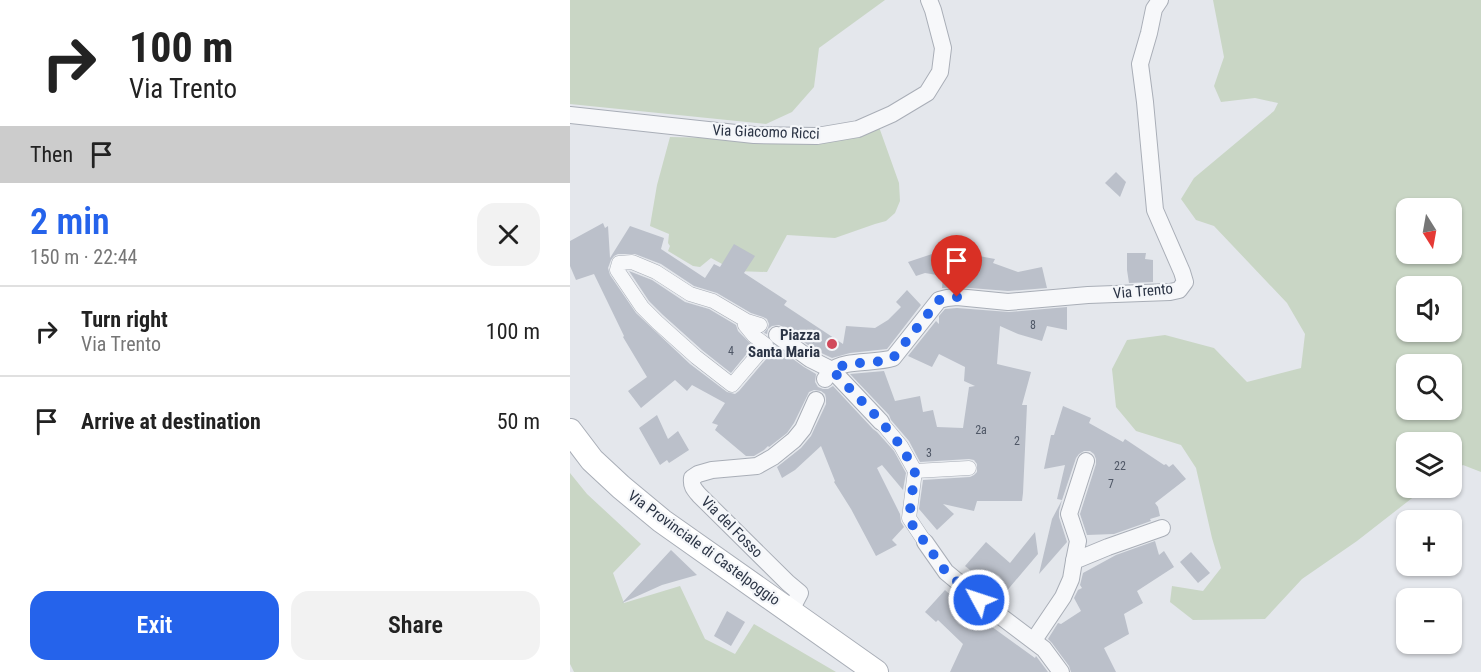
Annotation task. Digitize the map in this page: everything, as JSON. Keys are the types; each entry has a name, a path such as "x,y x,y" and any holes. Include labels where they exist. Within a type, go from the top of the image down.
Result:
{"main road":[{"name":"Via Provinciale di Castelpoggio","path":"570,431 592,460 654,514 876,672"}],"street":[{"name":"Via Giacomo Ricci","path":"570,116 754,135 817,136 858,129 892,114 927,93 940,72 943,48 929,0"},
{"name":"Via Trento","path":"835,372 893,358 939,300 947,298 1008,302 1179,290 1185,282 1155,210 1141,79 1140,64 1156,3"},
{"path":"632,262 656,272 690,294 713,302 753,323 745,325 753,336 766,345 732,385 657,322 642,307 622,276 617,270 619,263 632,262"},
{"path":"777,335 810,359 835,372 901,446 915,471 909,518 946,572 987,606 1034,640 1044,649 1061,672"},
{"name":"Via del Fosso","path":"790,612 800,593 788,584 693,489 691,483 692,478 698,474 721,469 757,466 773,457 794,440 803,429 816,400"},
{"path":"1034,640 1064,597 1071,579 1078,541 1069,514 1086,461"},
{"path":"915,471 969,468"},
{"path":"1074,561 1162,528"}],"green space":[{"path":"570,0 885,0 819,48 814,87 792,112 766,124 570,104"},
{"path":"1213,0 1481,0 1481,472 1462,466 1462,432 1396,432 1396,498 1412,498 1357,541 1302,579 1265,619 1193,620 1170,602 1172,586 1203,591 1221,568 1196,468 1181,445 1136,431 1116,407 1112,369 1127,340 1165,335 1214,348 1247,382 1301,368 1305,334 1287,303 1214,226 1196,220 1181,199 1194,178 1274,111 1278,103 1255,98 1221,102 1214,86 1224,57"},
{"path":"879,127 899,183 900,201 895,213 886,221 835,238 787,235 767,272 735,271 711,258 700,267 693,266 668,251 669,234 650,226 657,185 670,137 813,140"},
{"path":"570,473 587,494 641,544 613,573 624,603 680,586 705,639 735,654 754,624 836,672 574,672 570,664"}],"building":[{"path":"1116,172 1126,182 1120,197 1105,183"},
{"path":"603,223 605,228 608,226 610,258 630,226 664,238 661,249 705,278 714,264 720,267 734,244 755,256 744,273 787,301 784,305 843,344 846,326 875,328 888,320 901,307 896,302 907,290 921,305 887,349 850,353 832,358 815,350 779,325 772,326 768,329 767,334 764,333 769,324 767,319 751,313 717,293 694,286 661,264 635,254 618,254 611,260 608,268 610,275 636,313 690,364 727,392 735,394 739,391 775,346 816,374 815,382 818,387 828,389 833,386 894,451 906,473 903,490 882,465 877,468 904,527 892,540 897,545 876,556 834,482 821,446 795,470 782,478 777,467 801,448 811,436 826,404 825,394 821,391 809,392 787,433 754,456 746,456 715,430 718,425 712,423 725,403 692,385 687,391 675,380 641,408 628,391 647,377 623,337 594,274 576,280 570,266 570,241"},
{"path":"941,251 940,256 958,252 995,259 993,263 1018,272 1042,267 1047,288 1008,291 942,288 943,276 925,273 916,276 908,262"},
{"path":"1127,253 1146,253 1145,259 1153,260 1153,282 1129,283"},
{"path":"629,271 652,280 685,302 709,309 736,325 738,331 753,346 731,373 702,350 649,301"},
{"path":"1067,307 1067,330 1047,326 1042,341 1000,326 997,364 1031,372 1022,405 1027,405 1022,501 977,501 974,511 943,504 954,514 937,530 919,509 923,480 970,477 977,472 977,464 974,460 969,459 920,462 909,441 889,415 850,374 884,371 895,401 920,396 923,412 933,410 937,427 963,428 969,387 975,386 964,381 965,367 939,354 932,367 908,356 936,321 939,324 939,316 945,309 1009,312"},
{"path":"1063,406 1091,418 1089,423 1123,442 1125,439 1164,465 1169,467 1173,464 1186,479 1155,503 1160,516 1114,534 1087,535 1080,514 1096,464 1094,454 1084,451 1076,458 1062,500 1057,499 1065,465 1044,469 1051,435 1054,435"},
{"path":"657,415 668,439 678,431 689,450 669,463 667,460 660,465 639,428"},
{"path":"1062,500 1059,517 1067,542 1039,574 1052,519"},
{"path":"1035,532 1038,554 999,600 972,577 975,574 965,566 986,542 1010,563"},
{"path":"1155,541 1159,555 1164,551 1174,567 1137,591 1143,603 1124,614 1129,634 1104,648 1116,672 1071,672 1048,639 1058,623 1061,624 1081,611 1074,598 1078,590 1082,588 1080,585 1083,573 1116,555"},
{"path":"671,550 697,575 662,585 622,603"},
{"path":"1191,552 1210,573 1198,583 1180,562"},
{"path":"945,590 984,626 988,624 1035,658 1036,656 1048,672 950,672 963,644 938,620 936,622 925,612"},
{"path":"727,611 745,622 731,646 714,636"}],"place":[{"name":"Piazza Santa Maria","path":"832,344"}],"route":[{"path":"957,297 939,300 893,358 885,361 847,364 832,370 879,419 901,446 915,471 909,518 911,523 946,572 979,600"}]}
